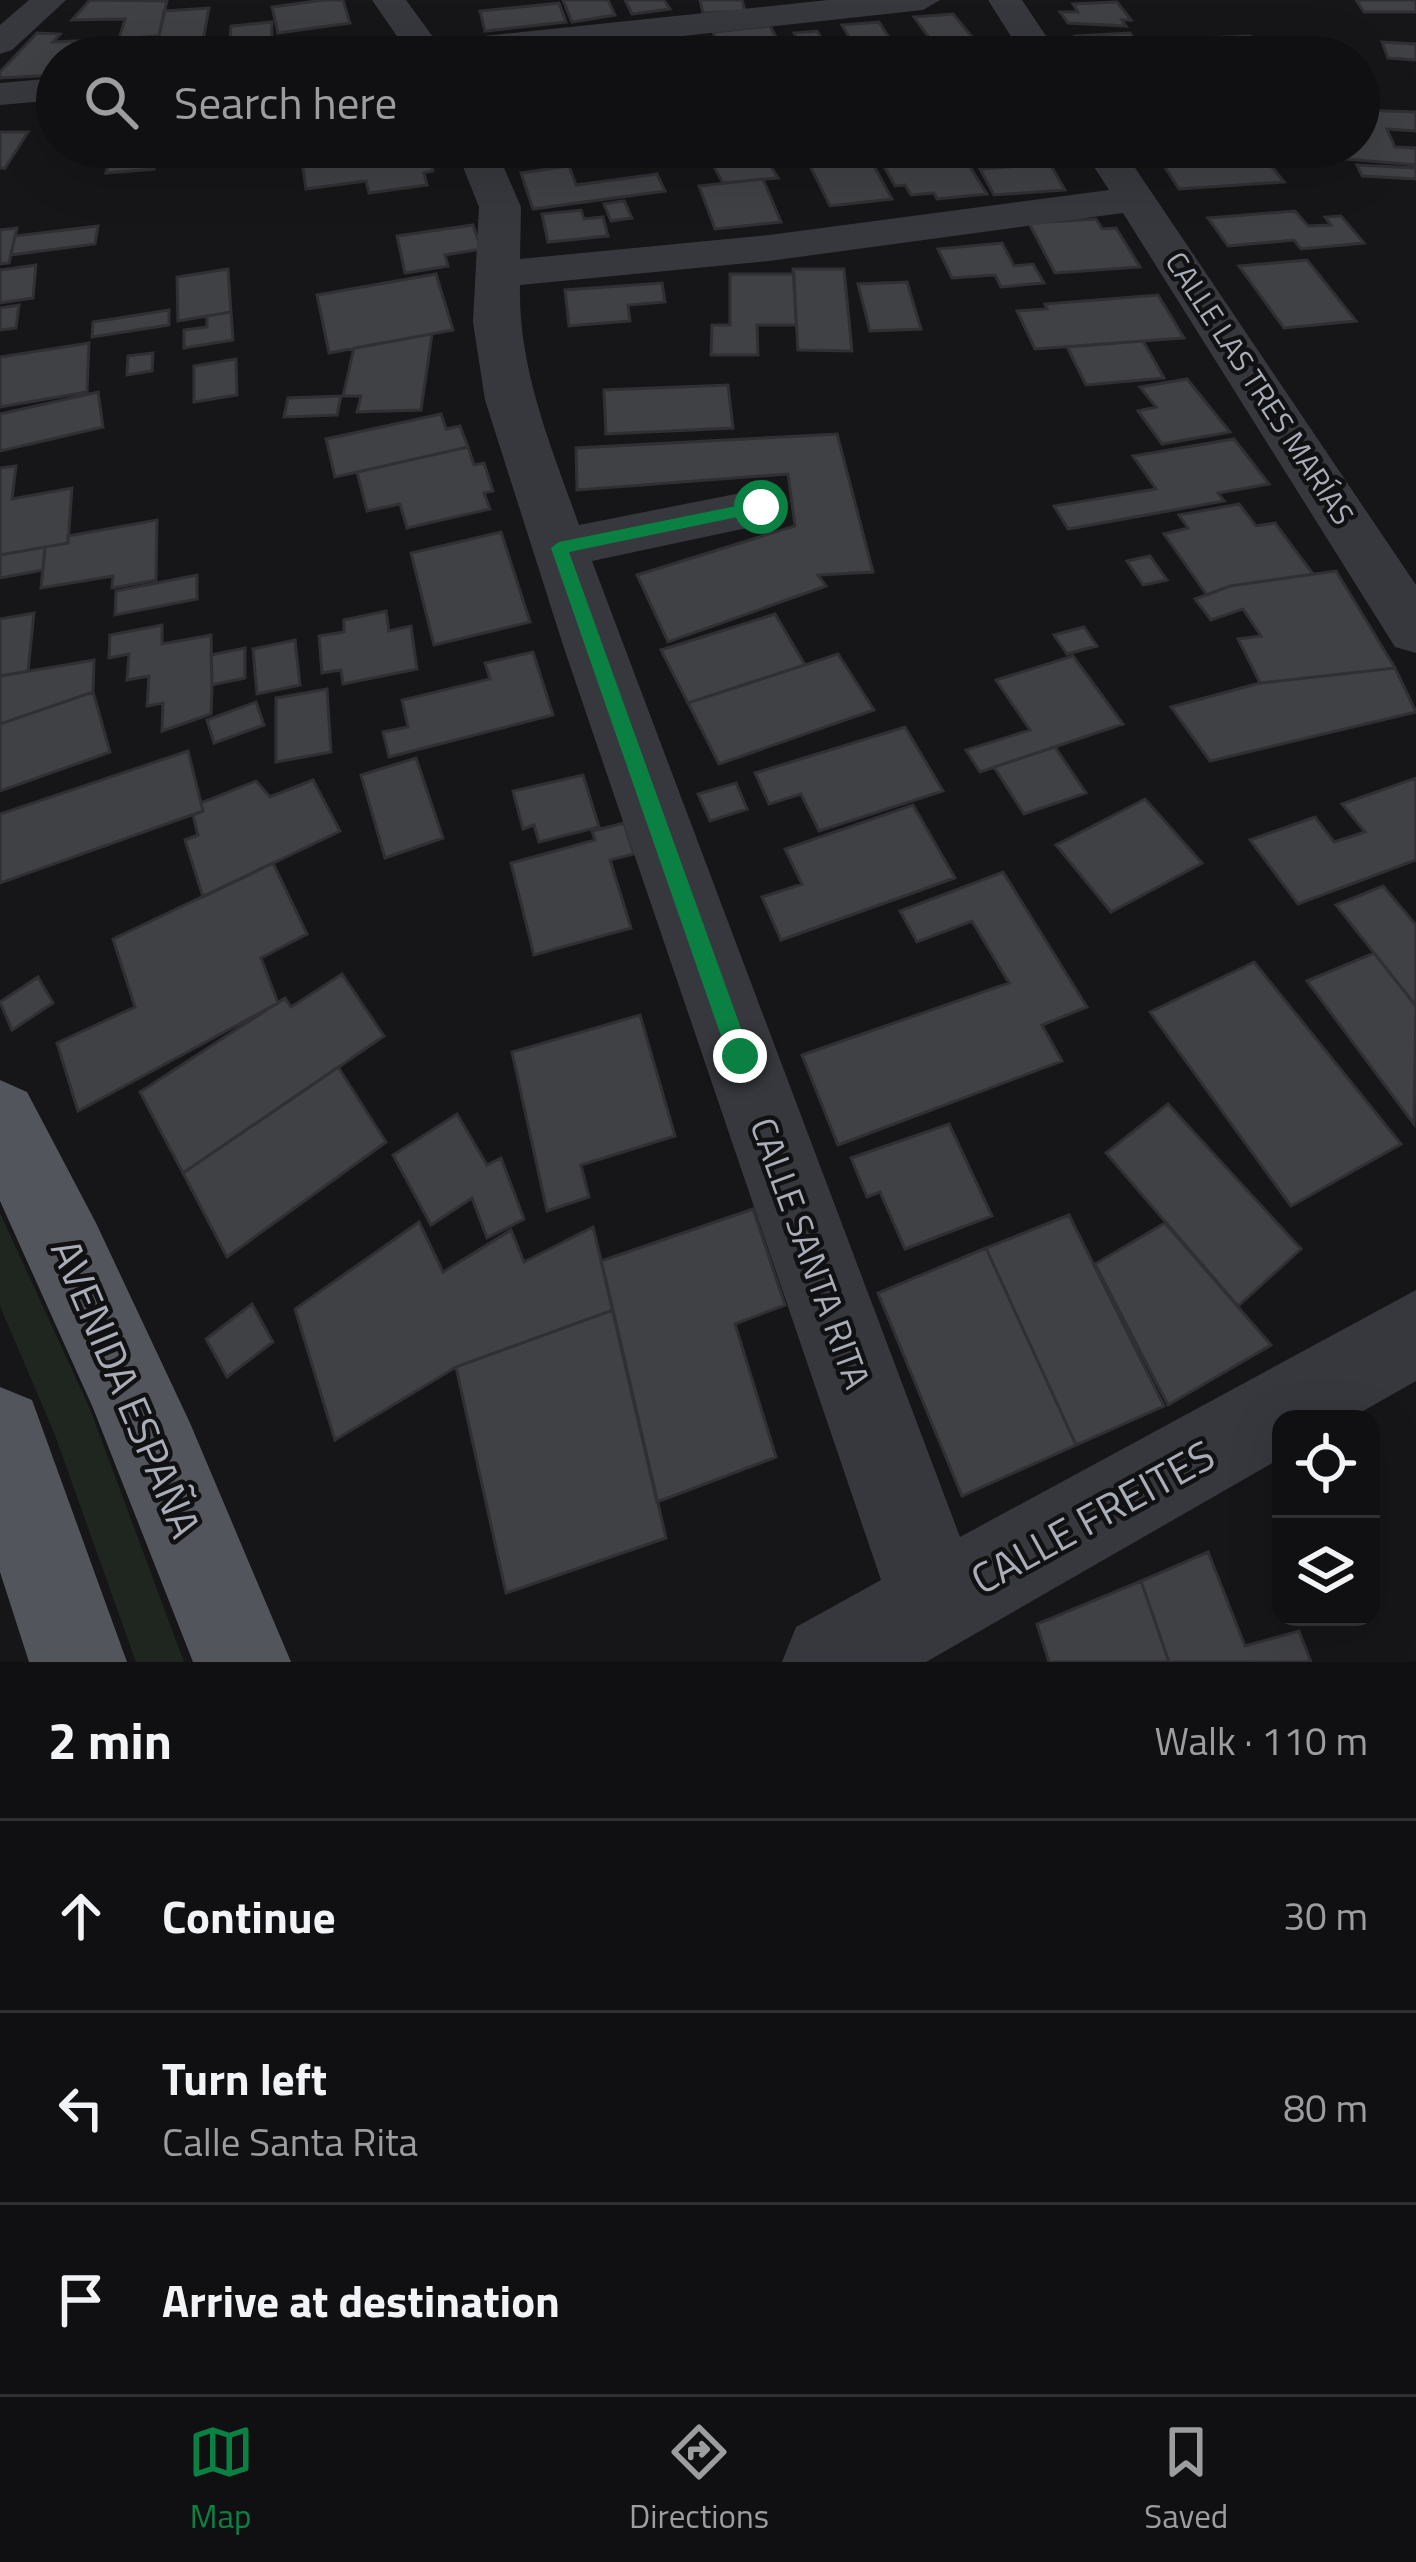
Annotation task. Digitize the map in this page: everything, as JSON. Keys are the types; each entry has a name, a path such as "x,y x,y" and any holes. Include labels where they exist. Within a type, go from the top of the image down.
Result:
{"main road":[{"name":"AVENIDA ESPAÑA","path":"0,1119 59,1229 130,1381 242,1662"},
{"path":"0,1432 78,1662"}],"street":[{"path":"0,43 49,0"},
{"path":"389,0 415,36"},
{"path":"599,36 923,0"},
{"path":"1005,0 1028,36"},
{"path":"0,94 36,90"},
{"name":"CALLE SANTA RITA","path":"484,168 500,207 499,353 559,548 937,1603"},
{"name":"CALLE LAS TRES MARÍAS","path":"1115,168 1416,632"},
{"path":"499,274 769,248 1136,200"},
{"path":"559,548 761,507"},
{"name":"CALLE FREITES","path":"831,1662 1416,1334"}],"shaded area":[{"path":"0,1213 90,1409 184,1662 136,1662 55,1435 0,1306"}],"building":[{"path":"90,0 167,1 159,36 120,36 125,19 72,20"},
{"path":"343,0 350,23 278,33 272,7"},
{"path":"563,0 608,0 615,15 572,22"},
{"path":"625,0 664,0 670,9 632,14"},
{"path":"700,0 742,0 745,11 703,13"},
{"path":"1356,0 1416,0 1416,12 1364,12"},
{"path":"1117,2 1131,20 1122,20 1126,26 1068,23 1060,12 1078,12 1073,4"},
{"path":"559,3 566,22 485,31 480,11"},
{"path":"209,8 204,36 159,36 164,11"},
{"path":"953,14 971,36 928,36 914,17"},
{"path":"272,22 272,36 230,36 231,26"},
{"path":"879,22 888,36 848,36 842,25"},
{"path":"770,26 775,36 715,36 713,32"},
{"path":"817,31 820,36 796,36"},
{"path":"37,33 60,34 36,36 36,76 0,78 0,72"},
{"path":"1382,42 1416,44 1416,60 1388,58"},
{"path":"1380,111 1416,112 1416,131 1387,129 1395,147 1416,148 1416,165 1380,162"},
{"path":"0,132 28,132 5,168 0,168"},
{"path":"107,168 154,168 154,169 106,173"},
{"path":"303,168 433,171 424,173 427,185 369,193 366,181 306,189"},
{"path":"570,168 576,185 657,174 665,191 533,209 521,173"},
{"path":"714,168 772,168 778,178 723,183"},
{"path":"811,168 875,168 892,199 830,206"},
{"path":"885,168 971,168 987,194 937,199 934,193 911,195 905,185 895,186"},
{"path":"1052,168 1065,190 994,195 980,169"},
{"path":"1165,168 1273,168 1284,182 1179,189"},
{"path":"1358,168 1416,168 1416,179 1362,176"},
{"path":"763,179 781,222 715,229 699,186"},
{"path":"624,201 632,218 611,221 604,204"},
{"path":"581,210 584,219 603,217 608,236 548,242 542,214"},
{"path":"1295,211 1308,226 1331,225 1325,217 1341,216 1364,243 1301,249 1294,240 1228,246 1208,218"},
{"path":"1096,219 1102,229 1116,228 1140,267 1055,273 1029,223"},
{"path":"473,225 481,249 445,255 448,266 405,273 397,236"},
{"path":"98,226 95,244 11,255 15,236"},
{"path":"17,228 9,263 0,264 0,230"},
{"path":"1002,243 1014,266 1033,264 1044,283 1001,287 995,275 952,278 938,249"},
{"path":"1307,260 1356,321 1284,328 1239,266"},
{"path":"36,265 33,298 0,303 0,270"},
{"path":"228,269 231,312 178,321 177,277"},
{"path":"793,269 844,269 852,351 798,350"},
{"path":"436,274 453,330 329,353 317,295"},
{"path":"730,274 794,274 796,325 757,325 758,355 711,355 712,325 730,325"},
{"path":"907,282 921,329 870,331 858,284"},
{"path":"662,283 665,302 628,305 630,321 569,326 565,290"},
{"path":"1158,295 1184,338 1035,349 1017,311 1047,309 1045,304"},
{"path":"19,305 16,328 0,330 0,308"},
{"path":"169,310 169,325 92,337 93,322"},
{"path":"231,312 233,340 184,348 184,330 207,327 207,316"},
{"path":"432,334 421,410 357,412 361,396 343,396 354,348"},
{"path":"1143,341 1164,378 1086,385 1067,347"},
{"path":"89,343 87,392 0,407 0,357"},
{"path":"153,353 152,371 127,375 128,356"},
{"path":"236,359 237,395 194,402 194,366"},
{"path":"1187,379 1230,432 1162,444 1138,411 1156,407 1140,387"},
{"path":"728,385 733,428 606,434 604,390"},
{"path":"98,392 103,427 0,451 0,414"},
{"path":"341,396 337,415 284,417 288,398"},
{"path":"441,414 446,429 460,426 468,447 335,477 326,439"},
{"path":"837,434 873,572 818,575 826,586 668,642 637,575 795,526 788,474 577,490 576,448"},
{"path":"1234,439 1269,484 1218,493 1224,501 1068,529 1054,506 1156,489 1133,456"},
{"path":"468,447 474,465 484,463 493,491 484,493 490,509 407,528 400,504 367,511 357,472"},
{"path":"16,466 12,499 72,488 68,543 0,555 0,468"},
{"path":"1239,504 1256,526 1275,523 1313,574 1230,586 1207,595 1164,534 1188,528 1179,515"},
{"path":"157,520 156,580 112,588 113,576 41,588 45,547 68,543 68,536"},
{"path":"501,532 530,622 434,645 411,553"},
{"path":"45,547 43,570 0,578 0,555"},
{"path":"1150,556 1167,580 1143,585 1127,561"},
{"path":"1336,571 1395,668 1260,683 1238,639 1261,636 1243,609 1211,620 1195,599 1230,586"},
{"path":"197,575 197,599 115,615 116,591"},
{"path":"386,611 389,631 411,626 417,669 343,684 341,670 322,673 319,636 344,632 344,620"},
{"path":"34,613 28,671 0,676 0,619"},
{"path":"775,614 805,665 688,703 661,650"},
{"path":"162,625 162,644 211,635 212,685 211,714 162,731 163,703 147,706 149,676 127,680 129,654 109,658 110,635"},
{"path":"1084,627 1097,646 1067,654 1054,635"},
{"path":"295,640 300,685 257,694 253,649"},
{"path":"245,648 245,678 212,685 211,655"},
{"path":"533,652 553,715 389,757 383,732 408,727 402,700 490,679 485,663"},
{"path":"838,654 874,710 719,764 688,703"},
{"path":"1073,656 1123,724 980,772 966,750 1030,730 996,680"},
{"path":"94,660 93,692 0,724 0,676"},
{"path":"1395,668 1416,712 1210,761 1171,707 1260,683"},
{"path":"327,689 331,752 276,762 276,698"},
{"path":"93,692 110,752 0,791 0,724"},
{"path":"256,702 264,725 214,743 207,720"},
{"path":"905,727 943,791 819,831 801,794 769,804 755,773"},
{"path":"1055,747 1086,793 1024,814 994,767"},
{"path":"188,751 203,811 0,883 0,814"},
{"path":"416,758 443,838 385,858 361,775"},
{"path":"583,775 599,827 539,842 534,825 523,829 513,791"},
{"path":"1416,778 1416,860 1298,904 1250,840 1315,817 1334,842 1365,832 1342,804"},
{"path":"313,780 340,831 203,897 185,840 198,835 193,815 203,811 201,803 256,781 270,797"},
{"path":"736,783 747,809 710,821 698,794"},
{"path":"1145,799 1202,863 1111,912 1056,845"},
{"path":"913,805 955,878 781,940 762,897 802,884 785,849"},
{"path":"624,823 634,854 610,860 631,928 534,955 511,863 595,840 592,831"},
{"path":"273,863 307,934 261,958 278,1003 78,1111 57,1043 135,1007 113,939"},
{"path":"1003,872 1087,1007 1042,1025 1062,1061 838,1145 802,1055 1009,983 972,921 917,942 900,911"},
{"path":"1383,886 1416,925 1416,1006 1336,905"},
{"path":"1374,953 1416,1006 1414,1124 1307,981"},
{"path":"1254,962 1401,1144 1291,1206 1150,1012"},
{"path":"342,974 384,1036 183,1173 140,1092 285,998 291,1007"},
{"path":"38,977 53,1003 12,1030 0,1002"},
{"path":"640,1015 675,1136 581,1165 589,1197 547,1211 512,1052"},
{"path":"338,1067 386,1142 227,1257 183,1173"},
{"path":"1168,1104 1301,1249 1238,1306 1106,1153"},
{"path":"457,1114 487,1165 501,1158 524,1219 487,1238 472,1198 431,1225 393,1155"},
{"path":"949,1124 992,1216 905,1249 880,1192 867,1197 851,1158"},
{"path":"753,1209 785,1305 735,1324 776,1457 657,1502 601,1261"},
{"path":"1069,1215 1164,1406 1076,1445 986,1248"},
{"path":"419,1222 443,1272 511,1230 524,1262 593,1227 613,1310 456,1367 335,1440 295,1309"},
{"path":"1165,1223 1271,1345 1168,1405 1095,1264"},
{"path":"986,1248 1076,1445 962,1496 878,1293"},
{"path":"252,1304 273,1342 227,1377 206,1339"},
{"path":"613,1310 666,1538 506,1593 456,1367"},
{"path":"1208,1552 1245,1646 1299,1631 1311,1662 1169,1662 1141,1581"},
{"path":"1141,1581 1169,1662 1049,1662 1037,1624"}],"route":[{"path":"740,1056 559,548 761,507"}]}
